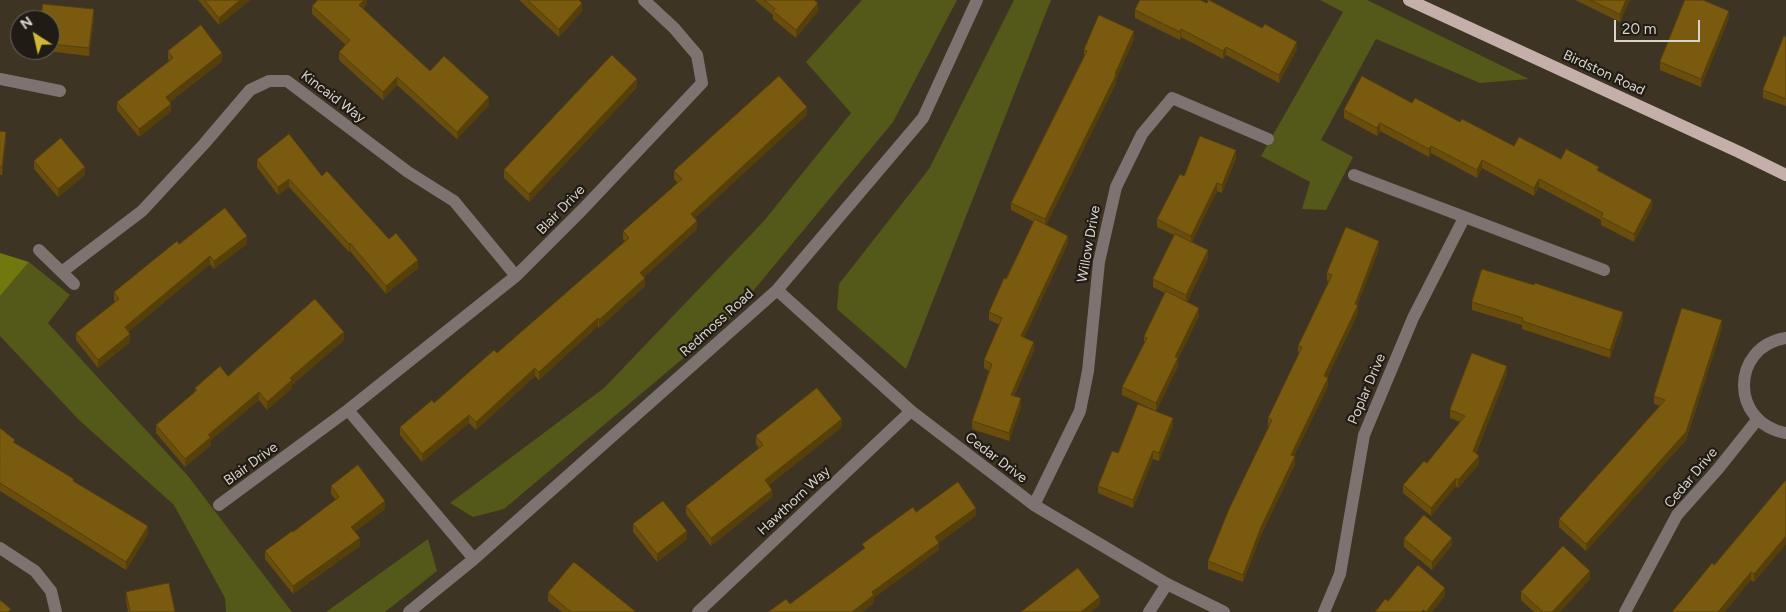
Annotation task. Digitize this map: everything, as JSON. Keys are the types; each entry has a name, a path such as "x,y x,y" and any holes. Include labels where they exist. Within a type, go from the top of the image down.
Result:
{"main road":[{"name":"Birdston Road","path":"1409,0 1786,175"}],"street":[{"name":"Blair Drive","path":"219,505 348,410 516,276 583,209 702,83 697,55 674,28 644,0"},
{"name":"Redmoss Road","path":"410,612 474,559 777,290 923,118 977,0"},
{"path":"0,79 60,91"},
{"name":"Kincaid Way","path":"63,271 142,211 204,144 250,90 269,81 287,81 408,172 454,202 516,276"},
{"name":"Willow Drive","path":"1034,505 1080,411 1088,371 1099,262 1111,206 1116,187 1142,134 1172,98 1268,139"},
{"path":"1354,175 1604,270"},
{"name":"Poplar Drive","path":"1324,612 1340,574 1364,434 1414,318 1464,218"},
{"path":"40,250 74,284"},
{"name":"Cedar Drive","path":"777,290 911,411 1034,505 1167,584 1224,612"},
{"path":"1786,338 1776,340 1762,348 1751,360 1744,375 1744,391 1748,407 1757,420 1770,429 1786,433"},
{"path":"348,410 474,559"},
{"name":"Hawthorn Way","path":"698,612 911,411"},
{"name":"Cedar Drive","path":"1625,612 1677,515 1718,469 1757,420"},
{"path":"0,548 35,571 52,591 56,612"},
{"path":"1149,612 1167,584"}],"green space":[{"path":"862,0 957,0 893,122 730,319 504,509 473,517 450,503 604,388 763,222 851,113 806,62"},
{"path":"1014,0 1051,0 906,369 837,309 839,284 929,169"},
{"path":"1320,0 1367,0 1529,79 1480,83 1376,39 1321,140 1353,157 1326,210 1302,209 1310,182 1261,156 1343,12"},
{"path":"29,262 70,295 48,323 188,476 292,612 226,612 225,598 174,505 79,420 0,336 0,296"},
{"path":"428,539 437,571 385,612 326,612"}],"shaded area":[{"path":"0,253 29,262 0,296"}],"building":[{"path":"205,0 240,0 219,18"},
{"path":"318,0 364,0 359,5 430,71 444,56 489,97 457,132 397,77 383,92 339,52 350,40 312,6"},
{"path":"528,0 579,0 582,3 559,29"},
{"path":"764,0 814,0 818,3 796,30 773,11 775,9"},
{"path":"1140,0 1200,0 1207,3 1209,0 1262,28 1265,24 1297,42 1279,75 1226,47 1223,51 1181,29 1180,32 1135,10"},
{"path":"1591,0 1626,0 1620,14"},
{"path":"1685,0 1703,0 1729,11 1701,79 1660,62"},
{"path":"43,4 94,9 89,48 60,45 60,10 42,10"},
{"path":"1099,15 1134,31 1116,75 1045,219 1011,203 1087,51 1084,50"},
{"path":"201,25 222,53 166,97 171,104 139,129 117,102 173,58 168,51"},
{"path":"1784,36 1786,37 1786,99 1763,90"},
{"path":"612,55 637,79 529,194 504,170"},
{"path":"779,76 807,107 691,214 697,221 640,273 645,278 599,320 598,318 539,372 535,368 476,422 469,415 422,454 400,427 432,400 434,403 494,350 497,353 629,238 623,231 682,179 674,171"},
{"path":"1362,76 1412,103 1415,98 1460,122 1462,119 1514,146 1519,137 1561,159 1566,149 1599,167 1597,170 1652,200 1634,234 1601,217 1603,213 1539,179 1534,188 1482,160 1477,170 1431,146 1429,149 1380,123 1377,128 1344,110"},
{"path":"0,131 6,132 2,167 0,167"},
{"path":"289,134 322,176 327,171 389,239 396,233 418,260 386,286 350,243 289,179 278,187 257,160"},
{"path":"1200,136 1236,150 1222,185 1217,183 1191,236 1157,219 1180,174 1184,176"},
{"path":"61,138 85,167 58,189 34,161"},
{"path":"225,208 247,236 214,261 210,256 125,327 130,334 98,360 76,333 119,299 114,292 177,241 179,244"},
{"path":"1035,219 1068,236 1021,336 1034,342 1011,395 1021,398 1009,433 972,421 992,364 984,360 1002,318 989,312 1004,278 1006,279"},
{"path":"1346,227 1379,241 1355,304 1358,305 1324,376 1328,378 1291,455 1295,456 1261,527 1243,575 1208,561 1229,509 1272,420 1268,418 1302,347 1298,346 1332,275 1327,273"},
{"path":"1175,234 1208,250 1186,295 1153,279"},
{"path":"1482,269 1534,285 1535,283 1623,312 1610,350 1522,321 1523,318 1472,302"},
{"path":"1166,291 1199,308 1175,357 1178,358 1156,403 1122,387 1147,338 1144,337"},
{"path":"315,299 344,332 290,378 292,380 267,402 259,392 208,435 211,437 185,459 156,425 197,390 195,388 220,366 228,376"},
{"path":"1682,308 1722,320 1686,432 1586,544 1559,519 1665,400 1654,396"},
{"path":"1472,353 1507,366 1473,451 1479,456 1458,480 1456,478 1431,508 1403,485 1424,461 1427,463 1465,416 1450,410"},
{"path":"817,388 842,419 765,480 772,490 711,538 686,506 763,445 756,436"},
{"path":"1138,404 1173,418 1159,453 1153,451 1133,500 1098,486 1112,451 1118,453"},
{"path":"0,428 15,440 13,442 148,526 126,562 0,483"},
{"path":"358,465 385,501 351,527 360,538 293,586 265,551 339,497 331,486"},
{"path":"1786,480 1786,536 1754,574 1751,572 1718,612 1672,612 1712,563 1714,565"},
{"path":"958,482 976,508 935,537 939,543 872,592 874,595 852,612 768,612 786,599 790,604 865,548 862,544 913,507 916,512"},
{"path":"663,501 687,531 657,554 633,524"},
{"path":"1424,515 1452,538 1432,562 1404,539"},
{"path":"1563,546 1590,571 1552,612 1543,612 1521,592"},
{"path":"574,562 635,611 571,612 548,593"},
{"path":"1418,565 1445,588 1426,612 1423,610 1422,612 1375,612 1385,599 1388,601"},
{"path":"1078,568 1100,597 1081,612 1021,612"},
{"path":"169,583 175,612 130,612 126,592"},
{"path":"0,600 11,609 8,612 0,612"}]}
